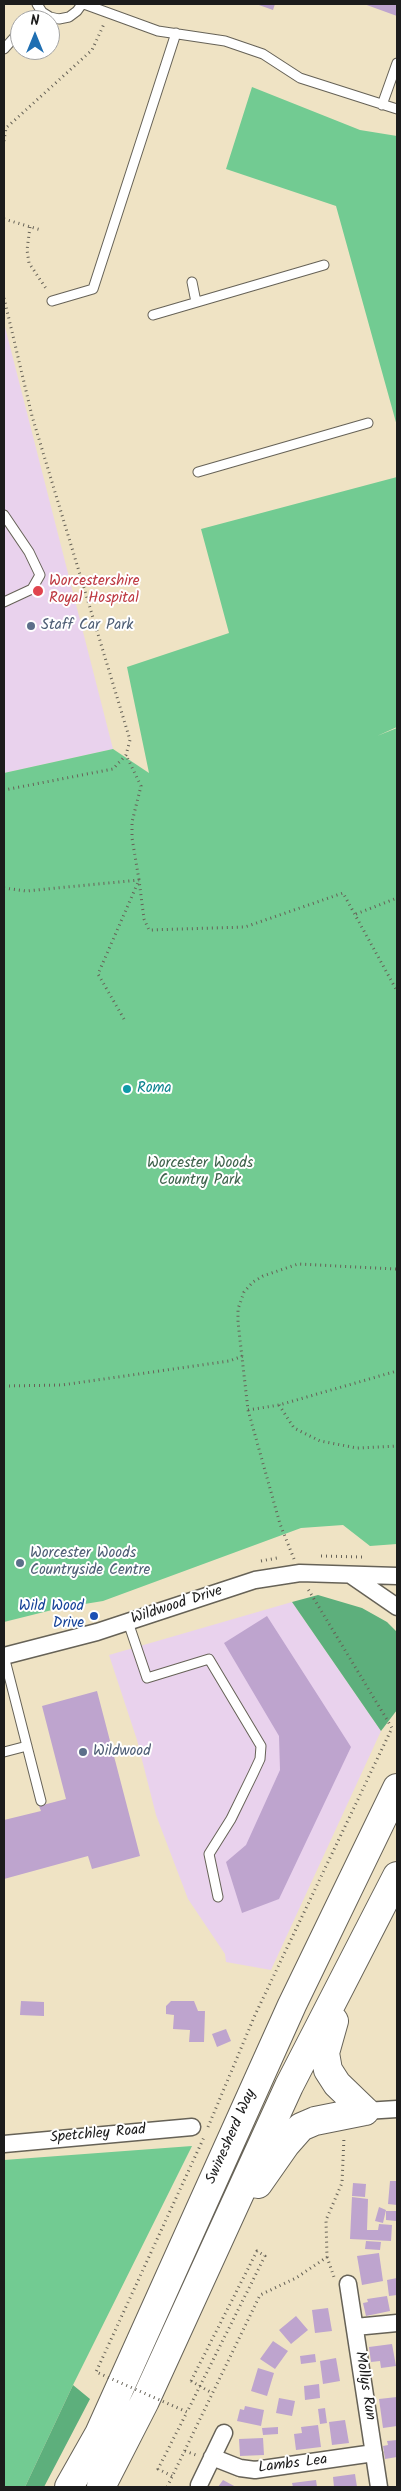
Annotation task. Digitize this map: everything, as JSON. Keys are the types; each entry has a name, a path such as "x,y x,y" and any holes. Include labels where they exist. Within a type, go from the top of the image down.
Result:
{"highway":[{"name":"Swinesherd Way","path":"69,2487 99,2434 292,2005 397,1788"},
{"name":"Swinesherd Way","path":"101,2487 145,2401 288,2086 397,1876"},
{"path":"365,2111 337,2084 328,2070 325,2053 338,2011 397,1882"},
{"path":"228,2220 264,2177 300,2127 315,2121 365,2111"}],"street":[{"name":"Wildwood Drive","path":"4,1656 128,1622 255,1580 300,1573 397,1576"},
{"path":"352,1576 397,1606"},
{"path":"365,2111 397,2109"},
{"name":"Spetchley Road","path":"4,2144 198,2131"},
{"name":"Mollys Run","path":"348,2284 380,2487"},
{"path":"355,2327 397,2323"},
{"path":"199,2485 224,2433"},
{"name":"Lambs Lea","path":"212,2457 240,2468 255,2470 374,2454"}],"lane":[{"path":"39,8 50,17 60,19 69,17 83,4 158,31 225,41 262,54 300,78 397,110"},
{"path":"52,302 93,289 176,33"},
{"path":"382,105 397,62"},
{"path":"153,315 324,265"},
{"path":"192,282 196,302"},
{"path":"198,472 368,423"},
{"path":"4,515 29,552 40,575 32,589 4,602"},
{"path":"128,1622 147,1678 209,1659 261,1746 256,1766 231,1819 209,1854 218,1897"},
{"path":"4,1656 41,1801"},
{"path":"4,1752 27,1746"}],"path":[{"path":"4,141 5,127 92,50 110,13"},
{"path":"4,219 41,230"},
{"path":"30,227 29,263 52,302"},
{"path":"4,298 32,416 130,740 126,755 113,769 4,790"},
{"path":"126,755 141,786 132,822 132,838 144,918 149,930 245,927 344,893 397,991"},
{"path":"4,888 26,891 138,880"},
{"path":"124,1018 98,974 138,880"},
{"path":"356,914 397,898"},
{"path":"188,2412 96,2372 198,2131 256,2015 392,1728 321,1613 300,1573 280,1524 248,1410 238,1309 244,1292 253,1282 298,1264 397,1269"},
{"path":"4,1386 62,1385 228,1361 244,1356"},
{"path":"248,1410 279,1405 397,1371"},
{"path":"279,1405 294,1428 320,1440 357,1448 397,1446"},
{"path":"167,2487 260,2295 296,2278 327,2257 326,2220 342,2183 345,2134"},
{"path":"172,2476 158,2469 188,2412 266,2256 257,2251 191,2381 212,2393"}],"shaded area":[{"name":"Worcestershire Royal Hospital","path":"4,323 113,749 4,773"},
{"path":"292,1602 381,1731 271,1970 226,1962 225,1954 188,1899 156,1815 137,1740 109,1655"}],"green space":[{"path":"252,87 360,130 397,136 397,426 336,206 226,169"},
{"name":"Worcester Woods Country Park","path":"397,477 397,727 377,736 397,728 397,1544 370,1546 343,1525 301,1528 103,1601 60,1608 4,1622 4,773 113,749 149,773 127,667 229,633 201,529"},
{"path":"318,1595 362,1608 387,1622 397,1632 397,1710 381,1731 292,1602"},
{"path":"192,2146 73,2385 25,2487 4,2487 4,2160"},
{"path":"73,2385 90,2399 44,2487 25,2487"}],"building":[{"path":"256,4 275,4 273,10"},
{"path":"364,4 397,4 397,16"},
{"path":"267,1616 351,1747 279,1899 242,1913 226,1862 246,1845 280,1770 279,1736 224,1643"},
{"name":"Wildwood","path":"97,1691 140,1856 92,1869 88,1856 4,1879 4,1820 41,1811 39,1806 66,1799 42,1706"},
{"path":"21,2001 44,2002 44,2016 20,2015"},
{"path":"171,2001 194,2001 198,2011 205,2011 204,2042 189,2042 190,2030 173,2029 174,2015 166,2014 166,2006"},
{"path":"226,2029 231,2041 217,2047 212,2034"},
{"path":"390,2181 397,2181 397,2205 388,2204"},
{"path":"353,2183 366,2184 365,2197 352,2196"},
{"path":"352,2197 368,2199 367,2230 378,2230 379,2224 392,2225 391,2241 350,2239"},
{"path":"379,2207 386,2210 383,2223 375,2221"},
{"path":"386,2211 396,2211 396,2221 386,2220"},
{"path":"366,2241 381,2242 380,2250 365,2249"},
{"path":"379,2253 383,2281 362,2285 357,2256"},
{"path":"397,2278 397,2295 389,2296 387,2280"},
{"path":"387,2296 390,2311 366,2316 363,2303 368,2302 367,2299"},
{"path":"328,2308 332,2331 315,2333 312,2310"},
{"path":"296,2316 308,2330 291,2344 279,2330"},
{"path":"273,2341 288,2351 275,2369 260,2359"},
{"path":"392,2344 396,2366 381,2368 380,2361 371,2362 369,2347"},
{"path":"315,2354 316,2362 301,2364 300,2356"},
{"path":"336,2358 340,2381 323,2384 320,2361"},
{"path":"258,2368 274,2373 267,2396 251,2391"},
{"path":"319,2384 320,2398 305,2400 304,2386"},
{"path":"397,2397 397,2426 383,2428 379,2399"},
{"path":"279,2398 295,2401 292,2416 276,2413"},
{"path":"245,2406 264,2410 261,2426 237,2421 240,2409 244,2410"},
{"path":"325,2408 327,2423 320,2424 318,2409"},
{"path":"345,2420 349,2443 332,2445 329,2422"},
{"path":"318,2425 321,2447 296,2450 294,2434 302,2433 301,2427"},
{"path":"278,2427 278,2434 263,2435 262,2428"},
{"path":"263,2438 264,2455 240,2456 239,2439"},
{"path":"397,2440 397,2457 385,2459 383,2446 388,2445 387,2441"},
{"path":"355,2474 357,2487 334,2487 333,2477"},
{"path":"223,2480 236,2487 218,2487"},
{"path":"316,2480 317,2487 293,2487 292,2483"}],"place":[{"name":"Worcestershire Royal Hospital","path":"38,591"},
{"name":"Staff Car Park","path":"31,626"},
{"name":"Roma","path":"127,1089"},
{"name":"Worcester Woods Countryside Centre","path":"20,1563"},
{"name":"Wild Wood Drive","path":"94,1616"},
{"name":"Wildwood","path":"83,1752"}]}
